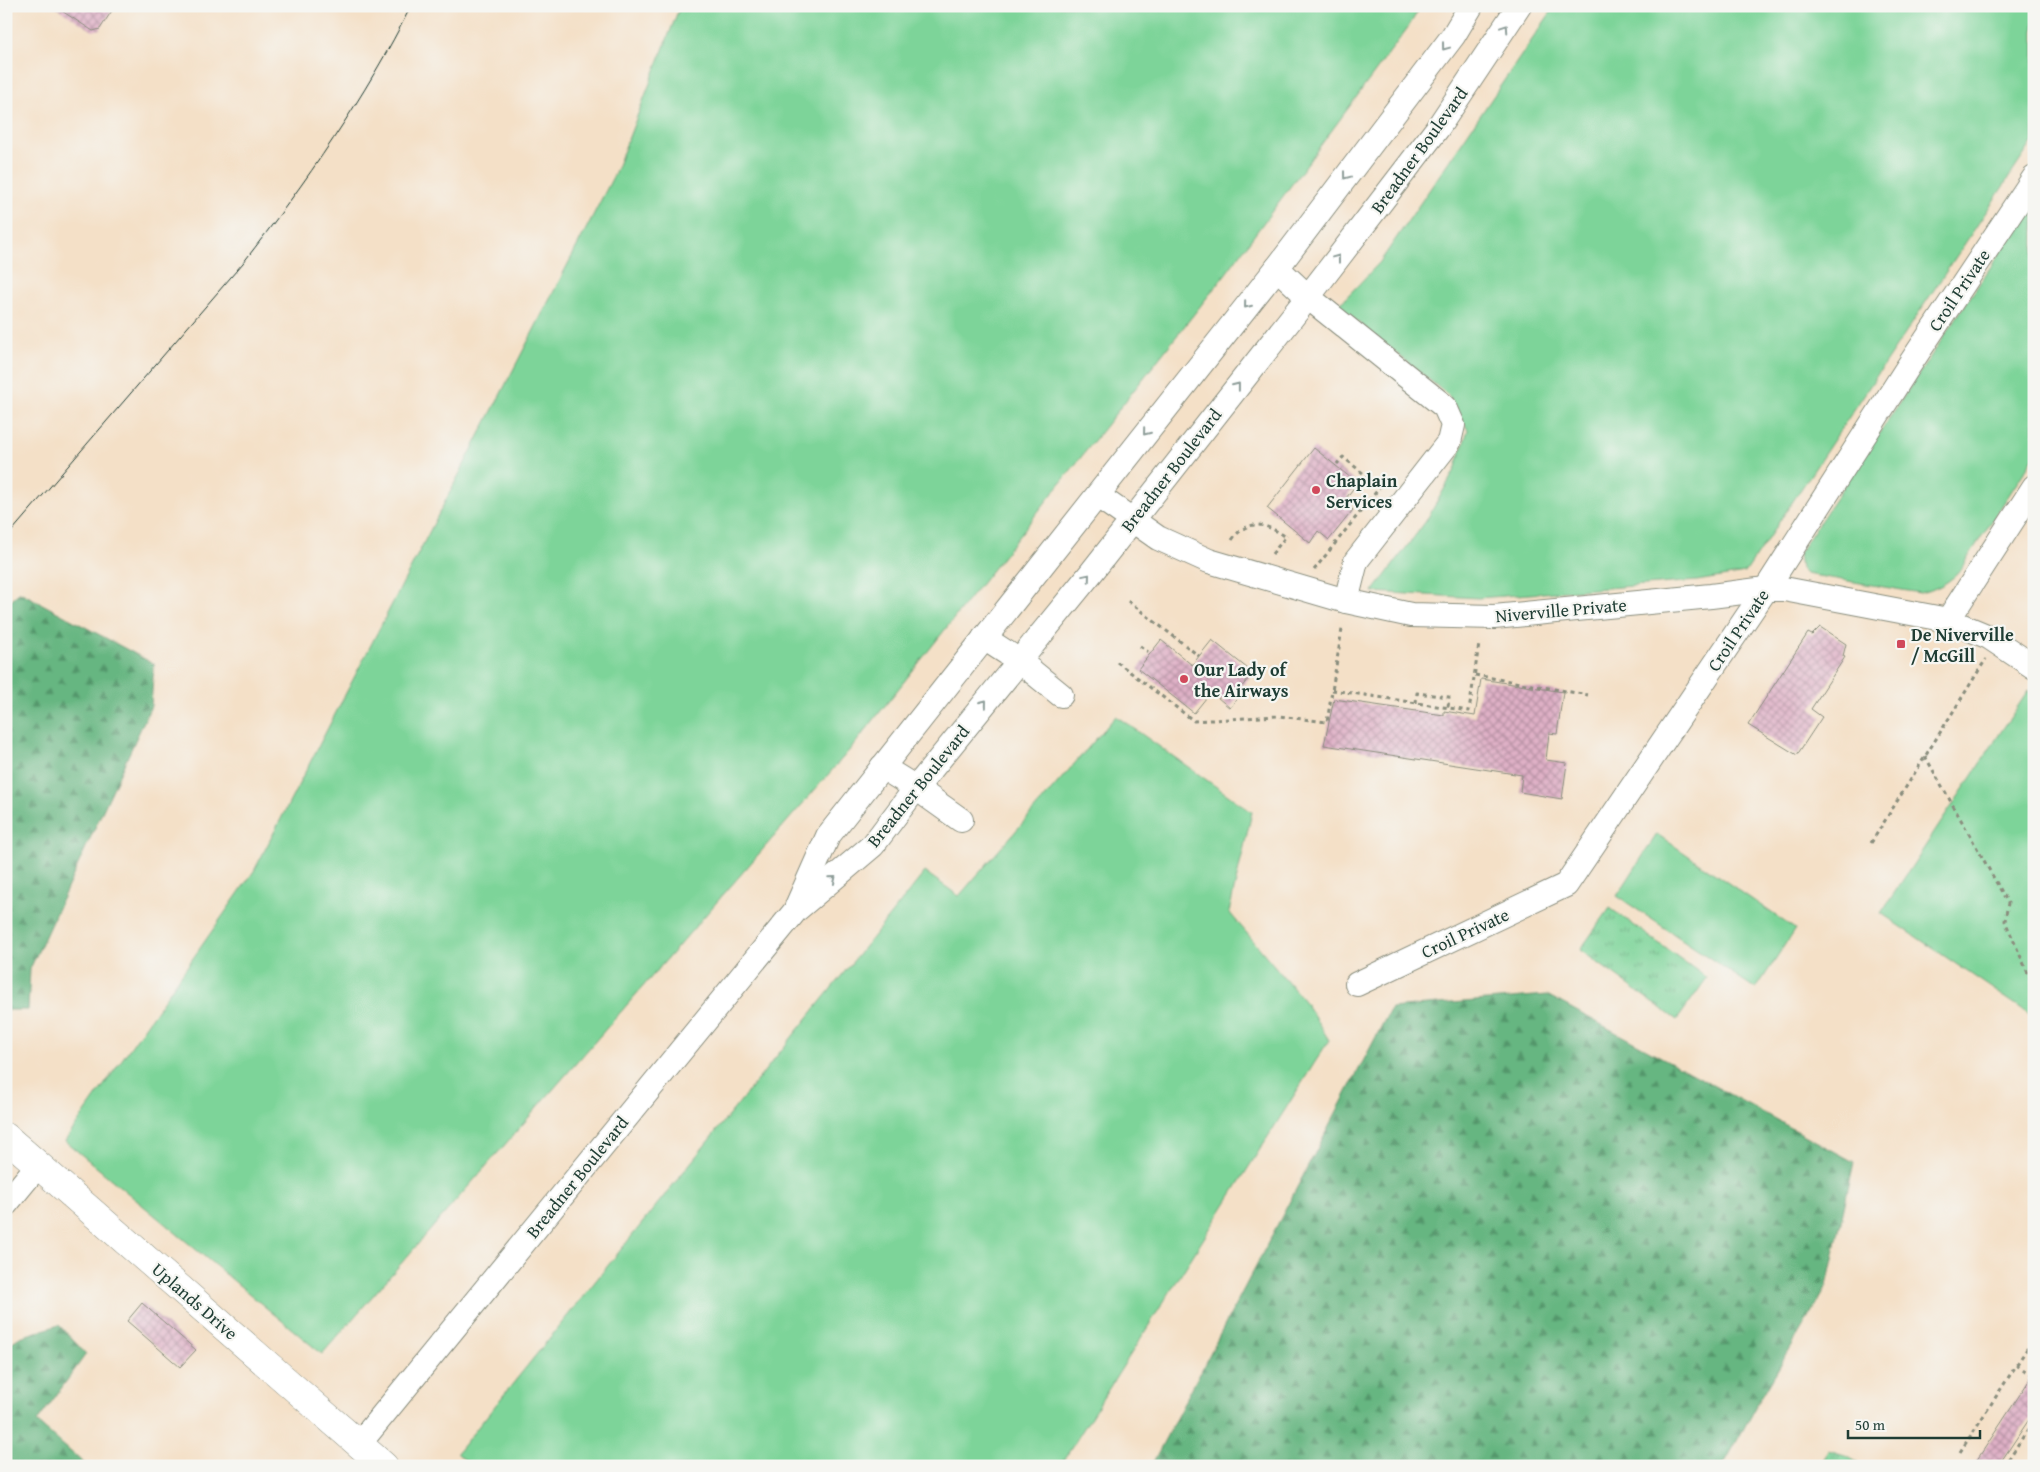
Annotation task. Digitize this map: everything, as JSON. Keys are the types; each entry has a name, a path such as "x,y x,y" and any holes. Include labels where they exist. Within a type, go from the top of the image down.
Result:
{"main road":[{"name":"Uplands Drive","path":"6,1137 384,1466"}],"street":[{"name":"Breadner Boulevard","path":"796,910 828,836 1277,268 1453,36 1471,6"},
{"name":"Breadner Boulevard","path":"359,1444 796,910 873,845 916,788 1018,660 1091,573 1308,297 1436,129 1519,6"},
{"name":"Croil Private","path":"1357,984 1566,885 1766,589 1913,359 2034,178"},
{"path":"1277,268 1308,297 1445,407 1453,425 1449,442 1356,561 1346,602"},
{"path":"1948,620 2034,488"},
{"name":"Niverville Private","path":"1098,496 1158,538 1209,561 1346,602 1411,615 1494,616 1711,596 1766,589 1784,589 1948,620 1989,637 2034,667"},
{"path":"984,638 1018,660 1061,695"},
{"path":"882,767 916,788 961,820"},
{"path":"6,1204 38,1165"}],"path":[{"path":"1314,570 1380,487 1343,457 1337,464"},
{"path":"1232,540 1240,530 1247,527 1261,525 1273,528 1286,536 1272,554"},
{"path":"1128,601 1199,656"},
{"path":"1117,662 1194,721 1279,716 1327,722 1342,629"},
{"path":"1332,690 1470,711 1479,644"},
{"path":"1140,646 1148,652"},
{"path":"1871,843 1987,658"},
{"path":"1475,675 1588,695"},
{"path":"1416,703 1417,693 1449,698 1448,708"},
{"path":"1925,756 2008,903 2005,921 2034,988"},
{"path":"1960,1452 2034,1338"},
{"path":"2016,1365 2034,1376"},
{"path":"2004,1466 2034,1420"}],"green space":[{"path":"680,6 1421,6 1409,26 1224,276 854,745 322,1354 65,1141 254,871 615,173"},
{"path":"1555,6 2034,6 2034,140 1745,573 1697,581 1478,598 1373,592 1426,521 1455,470 1468,430 1448,395 1338,306 1380,262"},
{"path":"2034,202 2034,457 1957,574 1940,586 1920,593 1806,574 1801,569 1799,553"},
{"path":"20,592 154,664 151,706 30,969 28,1010 6,1010 6,604"},
{"path":"2028,691 2034,695 2034,1017 1881,913"},
{"path":"1116,716 1252,812 1229,912 1304,1001 1329,1040 1060,1466 471,1466 457,1453 925,872 959,896"},
{"path":"1657,834 1795,929 1756,989 1617,896"},
{"path":"1610,908 1707,978 1677,1020 1580,950"},
{"path":"1547,995 1854,1162 1827,1286 1723,1466 1151,1466 1391,1008"},
{"path":"59,1325 86,1354 37,1422 87,1466 6,1466 6,1346 20,1337"},
{"path":"1829,1451 1846,1456 1864,1466 1819,1466"}],"building":[{"path":"54,6 115,6 100,29 93,31"},
{"name":"Chaplain Services","path":"1314,448 1357,483 1347,497 1352,502 1349,506 1353,510 1329,540 1318,531 1310,543 1267,508"},
{"path":"1820,627 1846,644 1843,656 1845,657 1811,709 1822,717 1797,755 1748,725 1808,633 1812,635"},
{"name":"Our Lady of the Airways","path":"1161,640 1192,665 1212,640 1253,673 1236,694 1239,696 1230,708 1211,692 1194,713 1138,669"},
{"path":"1481,679 1563,692 1557,734 1549,733 1546,760 1567,763 1562,799 1520,792 1522,775 1324,745 1334,699 1444,715 1444,711 1475,716"},
{"path":"142,1303 196,1350 180,1367 127,1321"},
{"path":"2034,1373 2034,1412 1998,1466 1973,1466"}],"tram line":[{"path":"6,538 243,263 333,139 374,74 411,6"}],"place":[{"name":"Chaplain Services","path":"1316,490"},
{"name":"De Niverville / McGill","path":"1901,644"},
{"name":"Our Lady of the Airways","path":"1184,679"}]}
